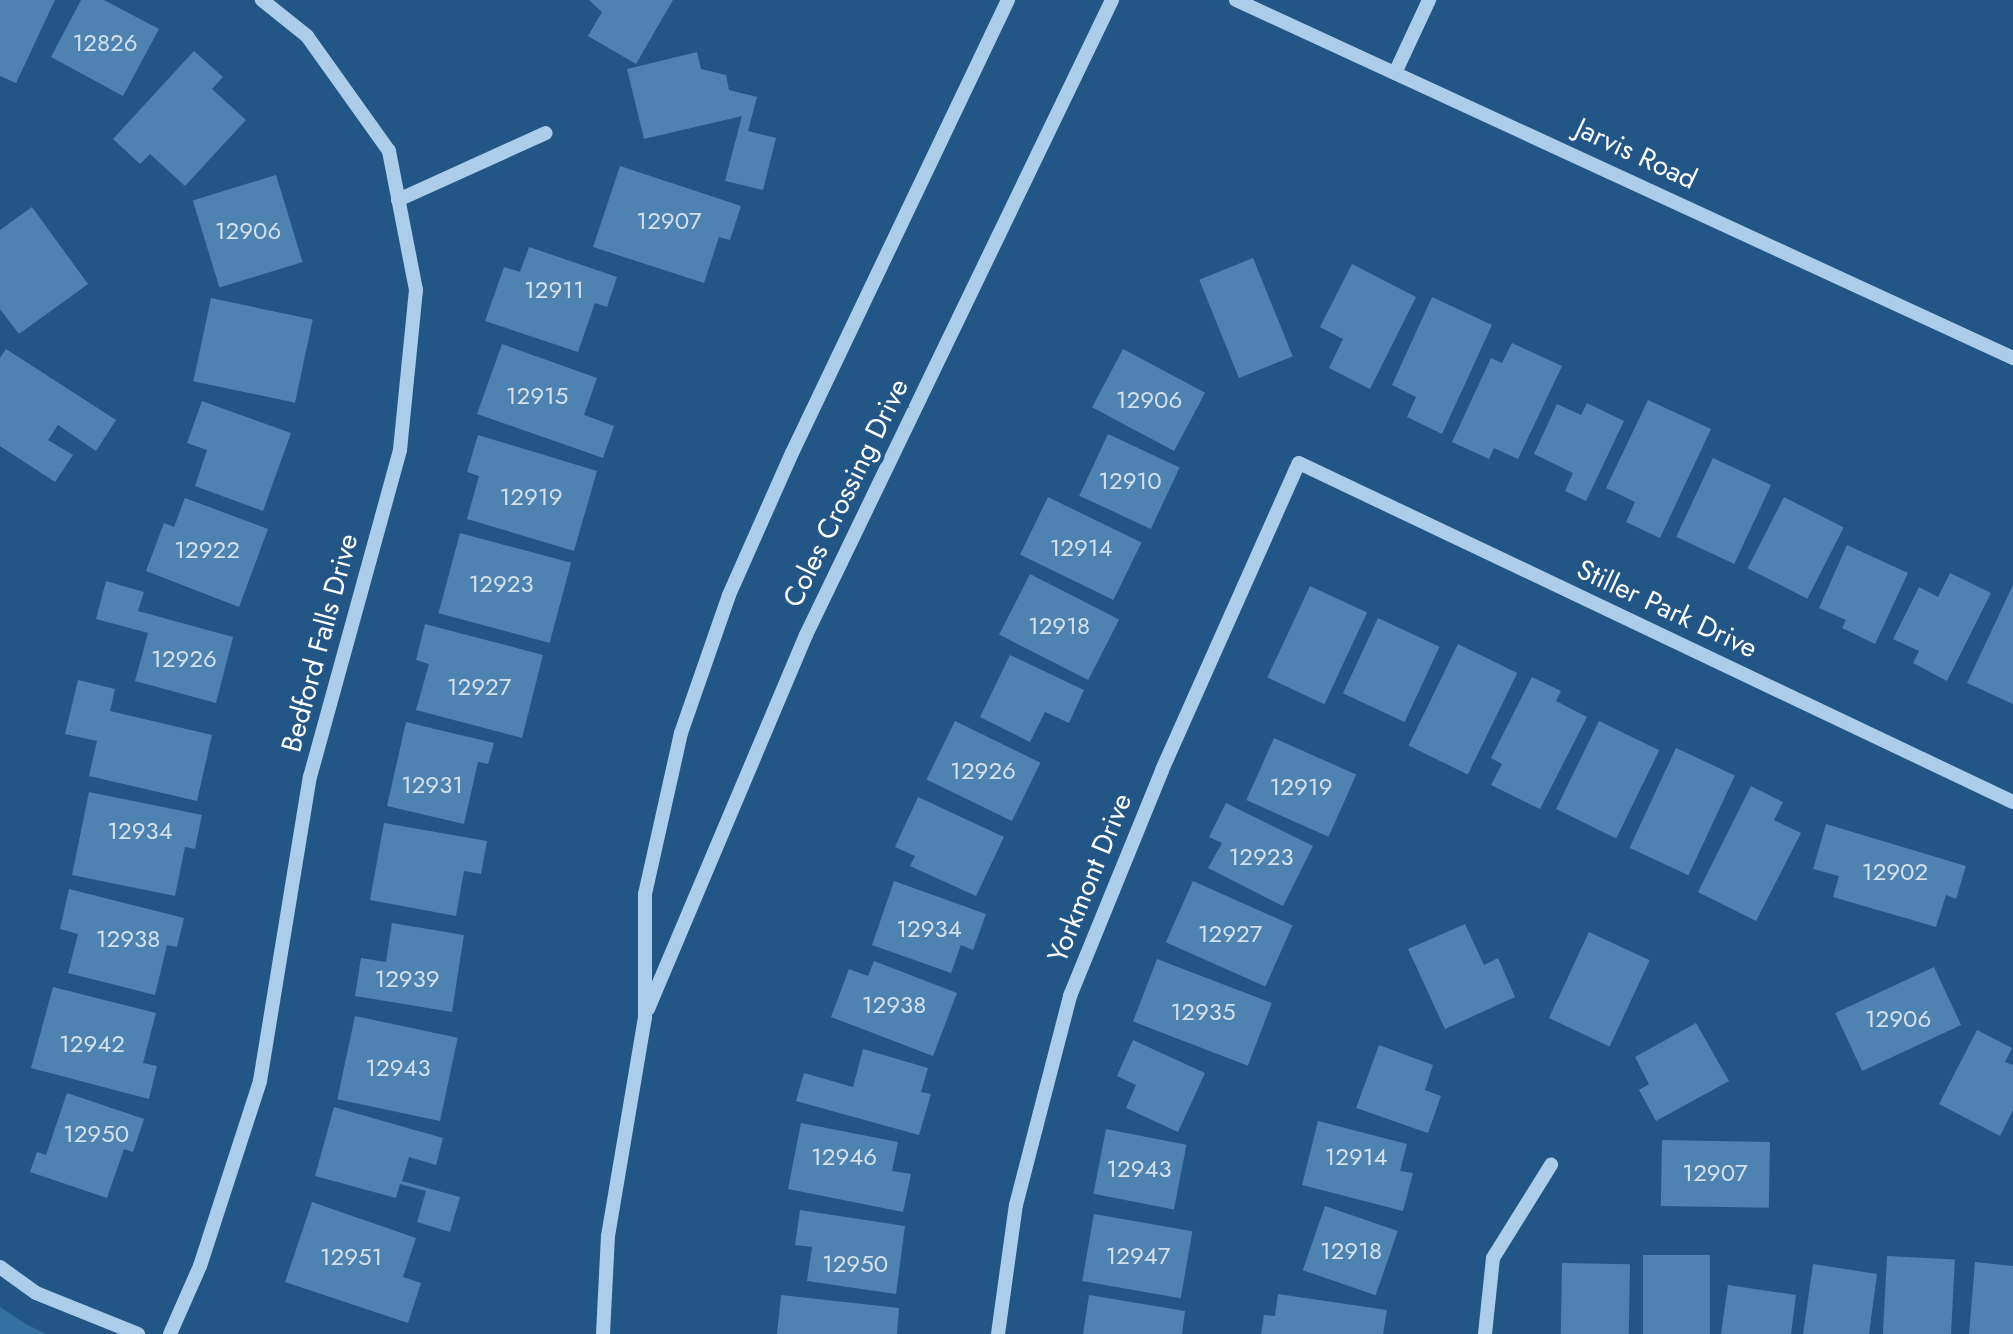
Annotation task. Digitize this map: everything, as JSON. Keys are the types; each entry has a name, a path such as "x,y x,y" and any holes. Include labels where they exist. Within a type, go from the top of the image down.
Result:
{"street":[{"name":"Bedford Falls Drive","path":"170,1334 200,1266 260,1081 310,777 400,450 416,290 389,151 307,36 262,0"},
{"name":"Coles Crossing Drive","path":"603,1334 608,1236 645,1017 645,894 681,733 729,595 1008,0"},
{"name":"Coles Crossing Drive","path":"645,1017 806,635 1112,0"},
{"name":"Jarvis Road","path":"1236,0 2013,358"},
{"path":"1395,73 1429,0"},
{"path":"398,200 546,133"},
{"name":"Stiller Park Drive","path":"1299,463 2013,802"},
{"name":"Yorkmont Drive","path":"998,1334 1016,1205 1070,996 1162,770 1299,463"},
{"path":"1485,1334 1493,1258 1551,1165"},
{"path":"0,1267 36,1293 138,1334"}],"shaded area":[{"path":"0,1307 24,1323 46,1334 0,1334"}],"building":[{"path":"0,0 55,0 16,83 0,76"},
{"path":"81,0 104,0 159,29 123,96 51,57"},
{"path":"589,0 673,0 636,64 588,36 602,12"},
{"path":"194,51 223,77 212,89 246,120 185,186 150,154 140,164 113,139"},
{"path":"697,52 701,69 726,75 729,90 757,97 748,131 776,138 763,190 725,181 742,116 644,139 627,69"},
{"path":"620,166 741,206 730,240 719,237 704,283 593,247"},
{"path":"276,175 303,262 219,287 193,200"},
{"path":"32,207 88,284 19,334 0,309 0,230"},
{"path":"529,247 617,277 607,307 595,303 578,352 485,321 504,267 520,272"},
{"path":"1253,258 1293,356 1239,378 1199,280"},
{"path":"1352,264 1416,297 1370,389 1329,368 1343,339 1320,327"},
{"path":"1432,297 1492,325 1442,434 1407,417 1416,397 1392,385"},
{"path":"211,298 313,320 295,403 193,381"},
{"path":"1512,343 1562,366 1518,459 1494,448 1489,459 1452,442 1491,358 1502,363"},
{"path":"502,344 597,378 584,415 614,426 603,458 477,414"},
{"path":"6,349 116,420 96,451 58,425 48,440 73,455 55,482 0,446 0,358"},
{"path":"1123,349 1205,393 1174,451 1092,407"},
{"path":"1648,400 1711,429 1660,538 1626,522 1635,502 1606,488"},
{"path":"202,401 291,433 263,511 195,486 207,450 187,443"},
{"path":"1587,403 1624,421 1586,501 1565,491 1573,473 1534,454 1557,404 1581,415"},
{"path":"1108,434 1180,467 1151,529 1079,496"},
{"path":"478,435 597,471 574,551 467,519 479,476 467,472"},
{"path":"1713,458 1771,485 1734,564 1676,537"},
{"path":"1048,497 1141,543 1113,600 1020,555"},
{"path":"1784,497 1844,527 1807,599 1748,568"},
{"path":"185,498 268,529 239,607 146,571 164,523 174,527"},
{"path":"460,533 571,563 550,643 439,613"},
{"path":"1847,545 1908,573 1875,644 1842,628 1846,620 1819,608"},
{"path":"1950,573 1991,593 1947,681 1913,663 1919,651 1893,639 1919,587 1938,597"},
{"path":"1030,574 1119,619 1088,680 999,635"},
{"path":"106,581 144,592 138,611 233,637 216,703 135,681 148,633 96,619"},
{"path":"2013,585 2013,704 1967,683"},
{"path":"1310,586 1367,613 1324,704 1267,678"},
{"path":"1378,618 1440,647 1405,722 1343,693"},
{"path":"425,624 543,655 522,738 416,710 429,664 416,660"},
{"path":"1458,644 1517,673 1468,774 1408,746"},
{"path":"1010,655 1084,690 1069,723 1045,712 1030,742 980,717"},
{"path":"1532,677 1561,691 1556,701 1587,717 1540,809 1491,785 1502,764 1491,758"},
{"path":"78,680 115,689 110,711 212,735 197,801 89,776 97,741 65,734"},
{"path":"955,721 1040,763 1012,821 927,779"},
{"path":"1599,721 1659,750 1616,838 1556,809"},
{"path":"406,722 494,743 488,764 478,762 464,824 387,806"},
{"path":"1274,738 1356,775 1329,837 1246,800"},
{"path":"1676,748 1735,775 1688,875 1630,848"},
{"path":"1751,786 1783,802 1774,820 1801,833 1756,921 1698,892"},
{"path":"89,792 202,815 195,849 185,847 175,896 72,875"},
{"path":"918,797 1004,837 976,896 910,866 915,856 895,847"},
{"path":"1226,803 1313,846 1283,906 1208,868 1222,843 1209,837"},
{"path":"384,823 487,841 481,874 464,871 456,916 370,900"},
{"path":"1826,824 1966,866 1956,899 1946,895 1936,927 1833,897 1839,876 1813,869"},
{"path":"894,881 986,914 973,950 961,945 951,973 872,945"},
{"path":"1193,881 1293,925 1265,987 1166,942"},
{"path":"69,889 184,918 177,947 167,945 155,995 68,973 78,934 60,929"},
{"path":"392,923 464,935 452,1012 355,996 361,958 386,962"},
{"path":"1465,924 1484,965 1498,958 1515,997 1445,1029 1408,949"},
{"path":"1589,932 1650,960 1610,1046 1549,1018"},
{"path":"1157,959 1272,1003 1248,1066 1133,1022"},
{"path":"874,961 957,993 933,1056 831,1017 849,969 868,976"},
{"path":"1934,967 1961,1025 1862,1071 1835,1013"},
{"path":"53,987 156,1013 143,1063 157,1066 149,1099 31,1068"},
{"path":"355,1016 458,1038 440,1121 337,1099"},
{"path":"1696,1023 1729,1081 1656,1121 1639,1090 1649,1084 1635,1057"},
{"path":"1977,1030 2012,1048 2005,1062 2013,1065 2013,1110 2000,1136 1939,1104"},
{"path":"1133,1040 1205,1073 1178,1132 1126,1108 1136,1085 1117,1076"},
{"path":"1379,1045 1433,1065 1425,1090 1441,1096 1428,1133 1356,1108"},
{"path":"863,1049 928,1068 921,1092 931,1094 919,1135 796,1101 804,1073 853,1087"},
{"path":"67,1093 144,1119 133,1152 124,1149 107,1198 30,1172 37,1152 46,1155"},
{"path":"334,1107 443,1138 436,1165 409,1157 402,1181 460,1197 450,1232 417,1222 426,1191 400,1184 396,1198 315,1176"},
{"path":"1318,1121 1407,1144 1400,1171 1413,1173 1403,1211 1302,1185"},
{"path":"801,1123 898,1142 892,1171 911,1174 903,1212 788,1189"},
{"path":"1106,1129 1186,1145 1174,1209 1093,1194"},
{"path":"1662,1140 1770,1142 1769,1208 1661,1206"},
{"path":"312,1202 416,1238 403,1277 421,1283 408,1323 285,1282"},
{"path":"1325,1206 1398,1231 1376,1295 1303,1270"},
{"path":"800,1210 905,1226 896,1294 807,1281 812,1247 795,1245"},
{"path":"1094,1214 1192,1231 1181,1298 1082,1281"},
{"path":"1643,1255 1710,1255 1710,1334 1643,1334"},
{"path":"1887,1256 1955,1260 1951,1334 1883,1334"},
{"path":"1975,1262 2013,1266 2013,1334 1969,1334"},
{"path":"1562,1263 1630,1264 1629,1334 1561,1334"},
{"path":"1813,1264 1877,1274 1869,1334 1803,1334"},
{"path":"1728,1285 1796,1295 1791,1334 1721,1334"},
{"path":"1278,1294 1387,1310 1383,1334 1261,1334 1264,1315 1275,1316"},
{"path":"781,1295 899,1308 897,1334 777,1334"},
{"path":"1089,1295 1185,1311 1182,1334 1083,1334"}]}
